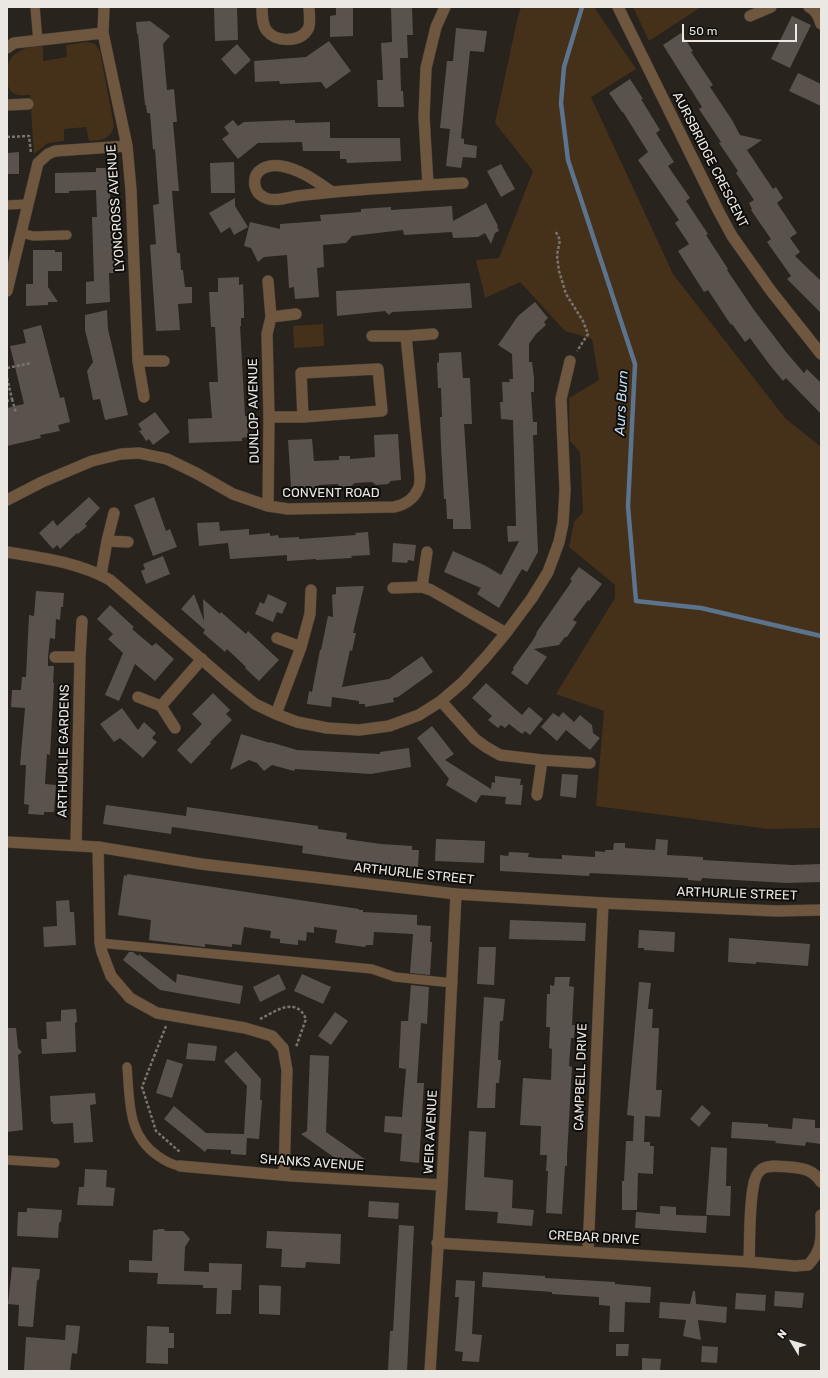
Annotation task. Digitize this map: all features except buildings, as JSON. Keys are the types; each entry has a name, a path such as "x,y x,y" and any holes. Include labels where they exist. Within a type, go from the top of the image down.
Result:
{"street":[{"name":"LYONCROSS AVENUE","path":"104,7 103,33 127,146 131,190 138,361 144,397"},
{"path":"262,7 263,23 267,31 276,38 294,39 303,35 309,28 308,7"},
{"path":"428,185 424,117 426,68 436,27 445,7"},
{"name":"AURSBRIDGE CRESCENT","path":"618,7 732,236 771,291 821,354"},
{"path":"750,16 771,7"},
{"path":"809,7 812,8 819,16 821,24"},
{"path":"7,48 14,44 103,33"},
{"path":"7,105 28,104"},
{"path":"7,291 9,275 38,163 48,154 55,151 127,146"},
{"path":"332,192 310,177 295,170 280,166 264,167 258,172 255,180 256,188 259,194 263,198 274,200 332,192 463,183"},
{"name":"DUNLOP AVENUE","path":"268,281 271,317 267,334 269,417 268,506"},
{"path":"271,317 296,314"},
{"path":"372,336 433,334"},
{"name":"CONVENT ROAD","path":"7,500 42,482 92,461 121,454 139,453 166,459 196,472 233,494 268,506 288,509 403,505 411,499 419,489 420,476 406,336"},
{"path":"138,361 164,360"},
{"path":"7,552 64,562 101,575 110,580 132,597 230,684 255,704 276,714 297,722 327,728 359,730 389,726 419,715 441,701 463,682 506,633 532,598 548,572 562,530 565,490 561,399 570,361"},
{"path":"269,417 303,417 382,411 378,369 300,373 303,417"},
{"path":"101,575 114,513"},
{"path":"107,541 128,542"},
{"path":"422,586 427,552"},
{"path":"393,588 422,586 506,633"},
{"path":"276,714 301,647 310,614 311,590"},
{"name":"ARTHURLIE GARDENS","path":"76,845 82,621"},
{"path":"277,638 301,647"},
{"path":"55,657 80,657"},
{"path":"161,706 202,658"},
{"path":"138,697 161,706 175,728"},
{"path":"441,701 475,739 500,755 542,760 590,763"},
{"path":"537,795 542,760"},
{"name":"ARTHURLIE STREET","path":"7,842 98,847 201,864 456,894 776,911 821,910"},
{"path":"98,847 100,943 111,976 130,998 157,1014 242,1028 272,1036 283,1048 287,1070 284,1175"},
{"name":"WEIR AVENUE","path":"430,1371 437,1243 442,1186 453,983 456,894"},
{"name":"CAMPBELL DRIVE","path":"588,1252 603,903"},
{"name":"SHANKS AVENUE","path":"180,1166 442,1186"},
{"path":"749,1262 753,1187 757,1174 763,1169 771,1166 796,1168 810,1170 821,1182"},
{"name":"CREBAR DRIVE","path":"437,1243 795,1266 808,1265 817,1257 821,1244 821,1214"}],"lane":[{"path":"35,7 38,41"},
{"path":"7,205 27,204"},
{"path":"21,233 33,236 67,235"},
{"path":"100,943 372,969 395,977 453,983"},
{"path":"127,1067 132,1117 138,1135 156,1154 169,1163 180,1166"},
{"path":"7,1160 55,1163"}],"path":[{"path":"7,137 29,136 31,153 38,163"},
{"path":"556,232 560,240 557,255 559,271 566,294 588,334 570,361"},
{"path":"7,368 31,363"},
{"path":"7,378 16,413"},
{"path":"7,400 12,399"},
{"path":"242,1028 286,1007 292,1006 303,1012 306,1019 295,1048"},
{"path":"170,1016 142,1087 156,1131 187,1159 193,1167"}],"shaded area":[{"path":"521,7 594,7 636,69 591,97 673,274 785,418 821,447 821,828 768,829 596,806 604,711 556,694 615,598 615,585 569,547 574,522 583,512 580,452 570,441 569,398 599,380 592,339 565,331 520,282 485,298 476,260 499,258 533,171 495,123"},
{"path":"633,7 701,7 649,41"},
{"path":"87,42 95,44 100,51 114,126 112,131 108,137 89,141 86,127 64,129 64,141 48,143 34,154 30,95 17,95 11,91 6,78 8,64 15,54 29,47 43,46 43,61 67,57 66,45"},
{"path":"323,324 324,346 294,348 293,326"}],"waterway":[{"name":"Aurs Burn","path":"582,7 564,67 561,103 568,160 635,364 628,506 636,601 701,608 821,636"}]}
